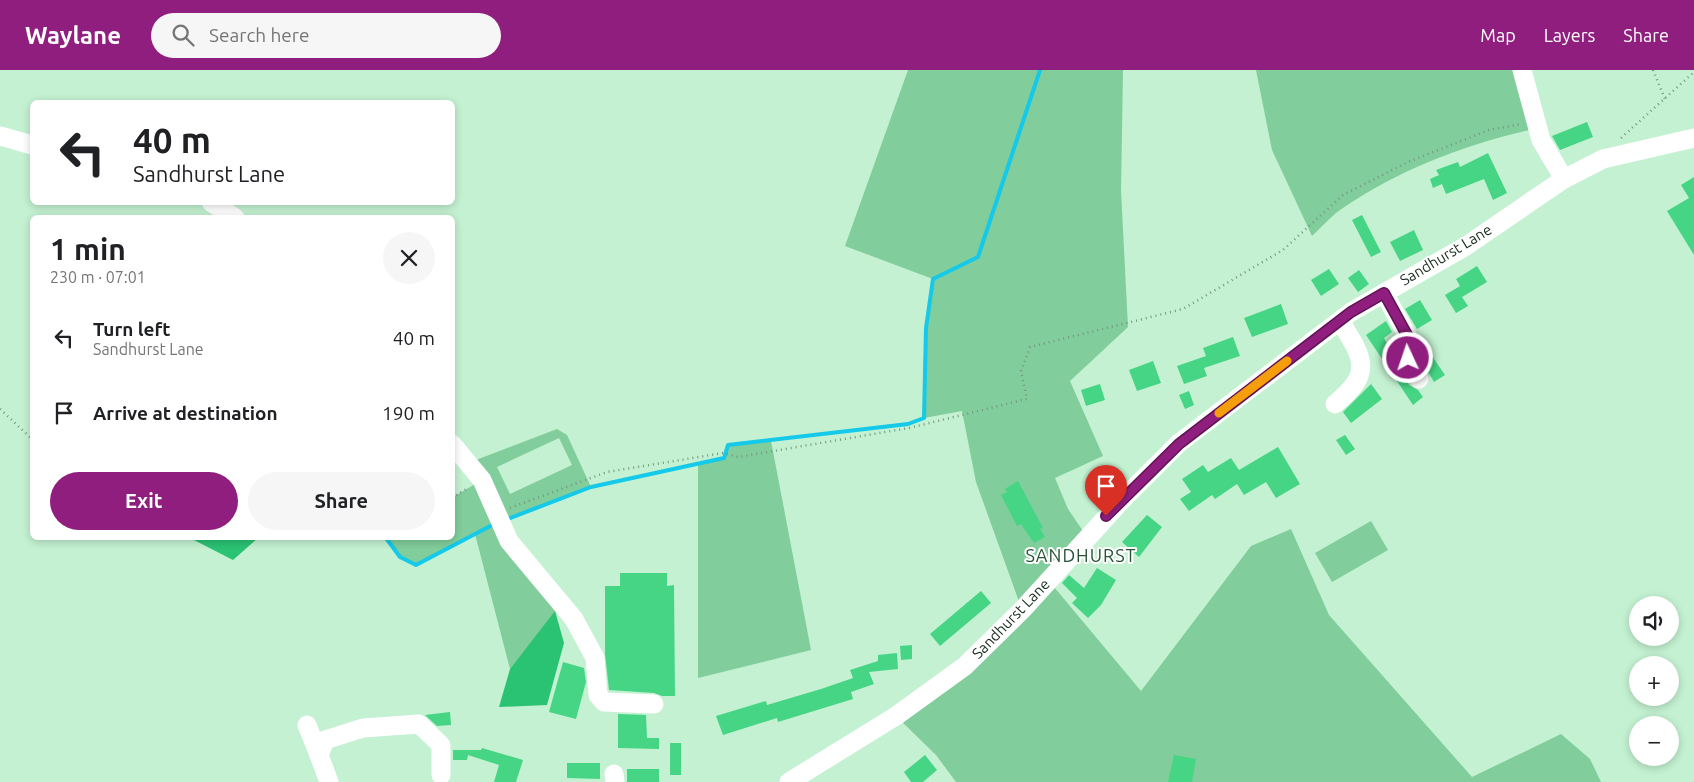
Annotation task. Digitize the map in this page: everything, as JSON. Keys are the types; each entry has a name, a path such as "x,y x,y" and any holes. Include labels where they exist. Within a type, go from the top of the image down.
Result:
{"street":[{"path":"1522,70 1541,140 1564,179"},
{"path":"0,136 30,144"},
{"name":"Sandhurst Lane","path":"788,782 896,716 965,666 1022,610 1122,500 1179,444 1340,321 1384,293 1466,246 1564,179 1603,159 1694,138"},
{"path":"216,205 230,215"},
{"path":"1384,293 1407,335 1408,358 1419,379"},
{"path":"1335,404 1352,390 1359,380 1361,362 1359,350 1340,321"},
{"path":"455,448 482,480 509,541 574,618 596,658 598,695 604,702 654,704"},
{"path":"319,755 325,740 363,728 419,724 441,745 441,775"},
{"path":"307,725 329,782"}],"path":[{"path":"1653,70 1665,98"},
{"path":"1618,141 1694,72"},
{"path":"498,513 607,472 723,453 738,457 909,428 1027,399 1021,371 1030,347 1183,309 1283,250 1343,195 1408,162 1488,130 1536,122"},
{"path":"0,409 30,437"},
{"path":"455,496 482,480"}],"green space":[{"path":"908,70 1123,70 1121,191 1128,327 1070,381 1103,456 1055,478 1068,509 1087,537 1049,581 1141,691 1251,546 1291,529 1329,615 1472,777 1561,734 1590,759 1601,782 956,782 936,755 896,716 1022,610 976,482 962,411 924,418 926,328 933,279 845,246"},
{"path":"1256,70 1522,70 1538,128 1486,141 1410,170 1363,195 1340,210 1312,236 1272,150"},
{"path":"557,429 567,435 591,487 502,521 562,604 510,669 475,534 416,565 400,557 387,540 455,540 455,496 482,480 468,463","holes":["559,438 572,465 510,494 497,467"]},
{"path":"771,441 811,650 698,678 698,463 724,458 728,445"},
{"path":"1371,521 1388,550 1332,582 1315,553"},
{"path":"194,540 256,540 233,560"},
{"path":"555,611 564,643 547,705 499,707 510,669"}],"building":[{"path":"1587,122 1593,137 1560,150 1552,136"},
{"path":"1488,153 1507,193 1493,200 1484,179 1446,194 1442,184 1433,188 1430,179 1439,175 1436,170 1458,162 1460,167"},
{"path":"1694,177 1694,255 1667,211 1689,198 1681,185"},
{"path":"1362,215 1381,252 1371,257 1352,220"},
{"path":"1414,230 1423,250 1400,261 1390,242"},
{"path":"1477,266 1487,282 1462,297 1468,306 1456,313 1445,295 1460,286 1456,279"},
{"path":"1329,269 1339,284 1321,296 1311,280"},
{"path":"1359,270 1369,284 1358,292 1348,278"},
{"path":"1420,300 1432,320 1417,329 1405,309"},
{"path":"1281,304 1288,324 1252,337 1244,318"},
{"path":"1386,321 1392,332 1384,338 1409,385 1418,390 1423,397 1413,405 1366,335"},
{"path":"1233,337 1240,356 1204,368 1207,376 1184,384 1177,366 1206,356 1203,348"},
{"path":"1419,337 1445,375 1434,382 1418,355"},
{"path":"1153,361 1161,383 1137,391 1129,370"},
{"path":"1100,384 1105,400 1086,406 1081,390"},
{"path":"1371,384 1382,399 1351,423 1343,412"},
{"path":"1189,391 1194,405 1185,409 1179,395"},
{"path":"1345,435 1355,449 1346,455 1336,440"},
{"path":"1278,447 1300,484 1276,498 1266,482 1244,495 1237,484 1215,499 1212,495 1189,511 1180,499 1191,492 1182,479 1203,465 1208,472 1231,458 1239,470"},
{"path":"1018,481 1043,528 1040,529 1045,537 1034,543 1021,524 1017,526 1001,495 1007,492 1005,489"},
{"path":"1147,515 1162,527 1139,557 1122,542"},
{"path":"1097,568 1116,580 1101,605 1088,618 1072,603 1077,598 1062,583 1069,575 1084,588"},
{"path":"620,573 667,573 667,586 674,585 675,696 609,690 605,654 605,586 620,586"},
{"path":"981,591 991,603 940,646 930,634"},
{"path":"912,645 912,659 901,660 900,646"},
{"path":"897,653 898,669 869,672 874,684 851,692 853,699 778,722 777,718 723,735 716,716 766,701 767,705 853,678 850,670 878,661 878,655"},
{"path":"563,662 584,668 586,682 576,719 549,712"},
{"path":"450,712 451,725 437,726 425,715"},
{"path":"618,714 646,715 647,738 659,738 659,749 618,748"},
{"path":"670,743 681,743 681,775 670,775"},
{"path":"482,748 523,760 516,782 494,782 499,765 468,755 467,760 453,760 453,750 481,750"},
{"path":"925,755 937,770 923,782 911,782 904,772"},
{"path":"1174,755 1196,759 1192,782 1168,782"},
{"path":"567,763 600,763 600,779 567,778"},
{"path":"627,769 659,769 659,782 627,782"}],"waterway":[{"path":"505,520 591,487 724,458 728,445 908,424 924,418 926,328 933,279 978,257 1040,70"},
{"path":"387,540 400,557 416,565 496,523"}],"slow traffic":[{"path":"1219,413 1287,361"}],"district":[{"name":"SANDHURST","path":"1081,556"}],"route":[{"path":"1106,516 1179,444 1351,312 1384,293 1407,335 1406,350 1408,358"}]}
